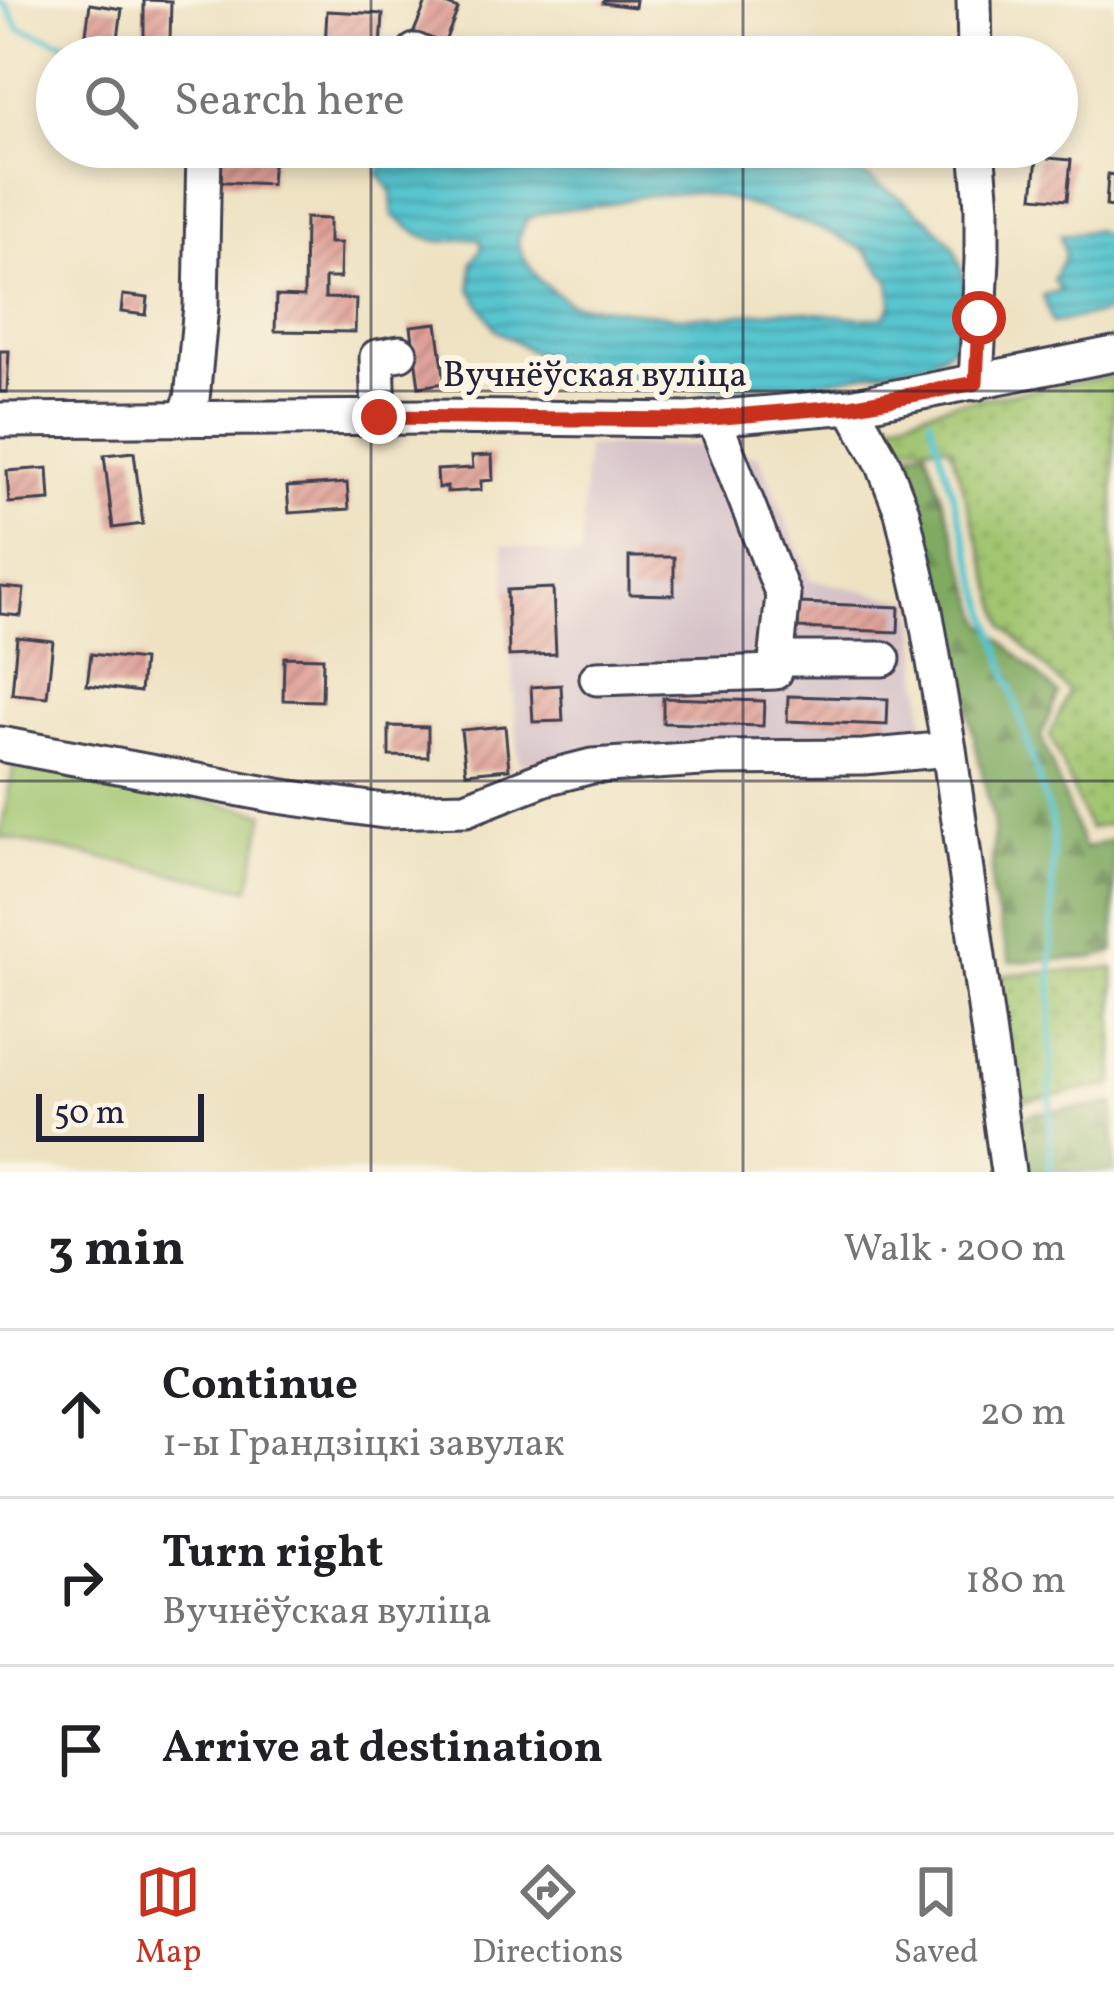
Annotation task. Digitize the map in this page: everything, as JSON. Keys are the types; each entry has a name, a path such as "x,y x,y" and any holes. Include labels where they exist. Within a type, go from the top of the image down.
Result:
{"street":[{"path":"974,0 975,36"},
{"path":"184,419 192,399 201,306 204,168"},
{"path":"976,383 982,259 978,168"},
{"path":"379,417 377,357 400,353"},
{"name":"Вучнёўская вуліца","path":"0,420 713,418 851,406 1114,354"},
{"path":"851,406 883,464 902,512 925,610 1008,1172"},
{"path":"596,678 775,672 782,595 713,418"},
{"path":"776,659 883,658"},
{"path":"0,744 384,811 466,809 545,778 592,766 718,758 864,757 949,749"}],"shaded area":[{"path":"697,445 759,456 811,579 914,602 926,743 519,764 503,544 581,557 586,446"}],"green space":[{"path":"1114,376 1114,823 1089,829 1050,735 1069,692 1005,627 950,446 901,443 890,422 952,403"},
{"path":"926,448 984,623 1058,694 1041,736 1084,849 1114,839 1114,952 1092,958 1010,962 991,893 994,825 909,452"},
{"path":"15,760 265,813 249,889 0,837"},
{"path":"1114,968 1114,1085 1017,1102 997,975"},
{"path":"1114,1104 1114,1172 1023,1172 1014,1136 1021,1118"}],"water":[{"path":"382,168 836,168 860,173 928,219 954,247 965,281 963,316 951,347 930,361 831,380 726,388 618,381 546,360 496,330 471,289 472,262 482,247 480,239 433,240 419,234 393,215 392,192 378,173","holes":["695,192 828,231 866,251 890,281 892,306 884,317 785,310 678,317 569,303 541,282 523,257 518,240 527,219 548,211"]},
{"path":"1095,230 1114,239 1114,311 1052,323 1043,295 1061,290 1053,280 1065,255 1060,236"}],"building":[{"path":"144,0 171,1 170,36 144,36"},
{"path":"427,0 458,9 447,36 412,36"},
{"path":"604,0 636,0 635,7"},
{"path":"90,4 122,9 118,36 86,36"},
{"path":"327,11 383,14 382,36 326,36"},
{"path":"211,168 272,168 271,184 210,181"},
{"path":"1036,168 1070,168 1067,200 1033,197"},
{"path":"1108,174 1114,175 1114,207 1106,206"},
{"path":"305,218 329,219 329,243 341,243 340,278 325,278 325,298 356,299 355,332 275,331 276,296 304,297"},
{"path":"123,295 148,298 146,315 121,312"},
{"path":"437,323 445,383 419,387 411,326"},
{"path":"0,351 9,351 7,392 0,392"},
{"path":"134,452 143,524 113,528 104,455"},
{"path":"492,455 493,480 481,481 481,490 438,488 437,470 473,468 472,456"},
{"path":"48,468 50,500 9,503 7,471"},
{"path":"347,483 349,509 289,513 287,487"},
{"path":"629,557 674,557 674,595 629,594"},
{"path":"0,587 24,589 21,616 0,614"},
{"path":"553,588 556,654 509,656 507,590"},
{"path":"799,603 899,607 898,632 798,628"},
{"path":"17,637 53,641 47,697 12,694"},
{"path":"91,654 143,660 140,692 87,685"},
{"path":"284,657 323,658 322,701 283,700"},
{"path":"561,685 563,721 533,722 531,687"},
{"path":"788,696 888,699 887,725 787,721"},
{"path":"663,698 764,701 763,726 663,723"},
{"path":"389,726 428,727 428,757 389,756"},
{"path":"505,726 509,769 466,773 461,730"}],"waterway":[{"path":"0,2 19,28 43,36"},
{"path":"930,418 1053,827 1050,1172"}],"route":[{"path":"379,417 688,420 851,406 976,383 979,318"}]}
